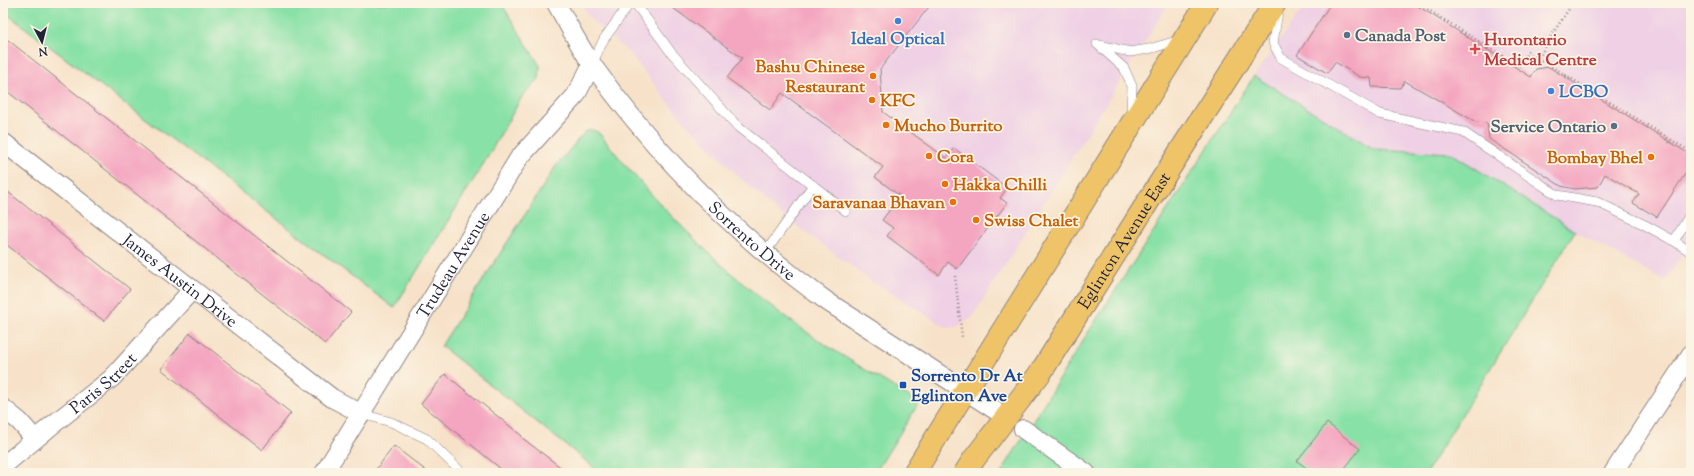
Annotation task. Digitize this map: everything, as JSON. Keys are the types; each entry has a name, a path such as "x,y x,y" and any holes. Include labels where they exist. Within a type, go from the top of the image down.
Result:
{"main road":[{"path":"914,473 1207,3"},
{"name":"Eglinton Avenue East","path":"965,473 974,459 1015,423 1041,372 1144,206 1275,3"}],"street":[{"name":"Sorrento Drive","path":"556,3 592,64 644,132 668,159 745,236 828,302 1015,423 1086,473"},
{"name":"Trudeau Avenue","path":"324,473 362,414 519,158 576,95 592,64"},
{"name":"James Austin Drive","path":"3,142 332,398 362,414"},
{"name":"Paris Street","path":"3,466 112,378 192,290"},
{"path":"1613,473 1691,354"},
{"path":"3,408 19,421 35,439"}],"lane":[{"path":"592,64 604,39 630,3"},
{"path":"635,3 670,51 738,127 846,211"},
{"path":"1279,3 1272,43 1281,58 1380,114 1463,132 1557,194 1597,202 1646,225 1691,252"},
{"path":"1130,126 1132,86 1124,68 1097,44 1130,52 1149,49 1185,38"},
{"path":"765,253 813,185"},
{"path":"1674,241 1691,213"},
{"path":"362,414 391,422 427,439 462,473"}],"path":[{"path":"1417,3 1519,66 1528,52 1691,152"},
{"path":"1539,58 1573,3"},
{"path":"1439,17 1449,26"},
{"path":"1460,30 1470,39"},
{"path":"1480,42 1489,51"},
{"path":"1503,56 1513,66"},
{"path":"1561,72 1571,81"},
{"path":"1611,103 1621,112"},
{"path":"1661,135 1671,144"},
{"path":"955,276 962,337"}],"shaded area":[{"path":"581,3 1169,3 971,319 964,321 959,326 947,328 870,280 778,212 740,178 680,117 630,54 592,21"},
{"path":"1307,3 1691,3 1691,240 1665,281 1575,231 1451,153 1374,149 1254,76"}],"green space":[{"path":"3,3 501,3 540,66 539,79 523,95 487,158 394,308 3,11"},
{"path":"1254,76 1374,149 1451,153 1575,231 1426,473 1001,473 1080,345"},
{"path":"593,130 599,133 665,210 738,280 807,332 919,403 875,473 601,473 441,346 556,166 586,131"}],"building":[{"path":"666,3 932,3 880,69 883,112 946,158 954,148 1007,188 1000,198 1007,203 957,269 948,262 939,275 887,236 893,228 882,220 900,196 875,177 883,167 782,93 770,110 727,78 742,58"},
{"path":"1331,3 1413,3 1531,77 1536,69 1549,67 1691,155 1691,165 1657,217 1633,203 1639,194 1605,174 1598,187 1575,189 1561,186 1489,139 1487,123 1476,122 1405,81 1400,88 1372,87 1371,78 1360,77 1335,62 1327,73 1297,55"},
{"path":"3,36 351,312 325,344 3,88"},
{"path":"3,188 130,289 104,321 3,242"},
{"path":"190,333 291,413 262,450 161,369"},
{"path":"445,374 522,436 521,437 568,473 506,473 421,404"},
{"path":"1327,423 1360,449 1341,473 1313,473 1297,461"},
{"path":"394,446 429,473 373,473"}],"place":[{"name":"Ideal Optical","path":"898,21"},
{"name":"Canada Post","path":"1347,35"},
{"name":"Hurontario Medical Centre","path":"1475,49"},
{"name":"Bashu Chinese Restaurant","path":"873,76"},
{"name":"LCBO","path":"1551,91"},
{"name":"KFC","path":"872,100"},
{"name":"Mucho Burrito","path":"886,125"},
{"name":"Service Ontario","path":"1614,126"},
{"name":"Cora","path":"929,156"},
{"name":"Bombay Bhel","path":"1651,157"},
{"name":"Hakka Chilli","path":"945,184"},
{"name":"Saravanaa Bhavan","path":"953,202"},
{"name":"Swiss Chalet","path":"976,220"},
{"name":"Sorrento Dr At Eglinton Ave","path":"903,385"}]}
